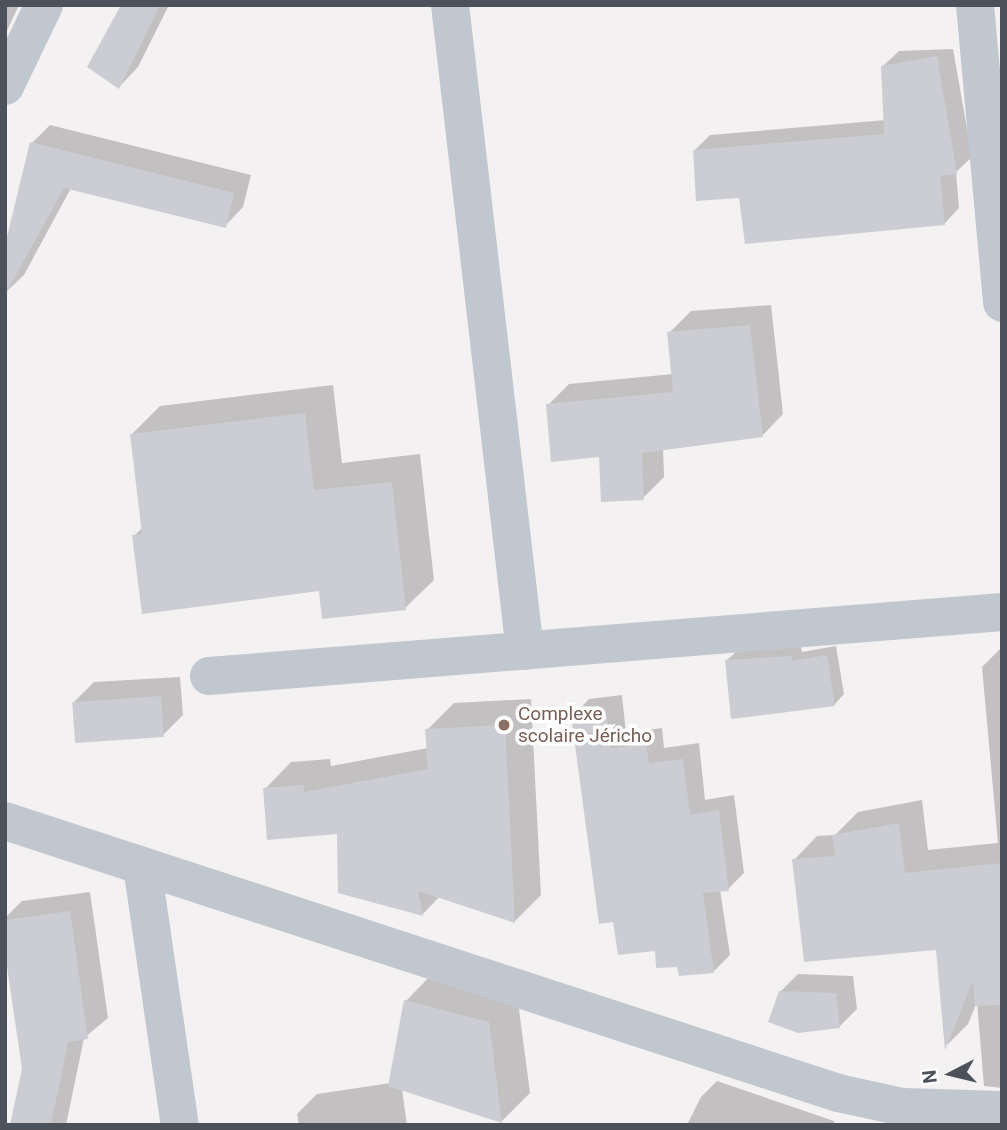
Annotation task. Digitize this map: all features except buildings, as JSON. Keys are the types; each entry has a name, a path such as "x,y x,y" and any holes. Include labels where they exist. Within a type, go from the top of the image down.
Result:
{"street":[{"path":"5,86 44,5"},
{"path":"450,5 525,651"},
{"path":"975,5 992,94 1002,303"},
{"path":"209,676 1002,612"},
{"path":"5,821 838,1093 903,1107 1002,1110"},
{"path":"142,866 180,1125"}],"place":[{"name":"Complexe scolaire Jéricho","path":"504,725"}]}
